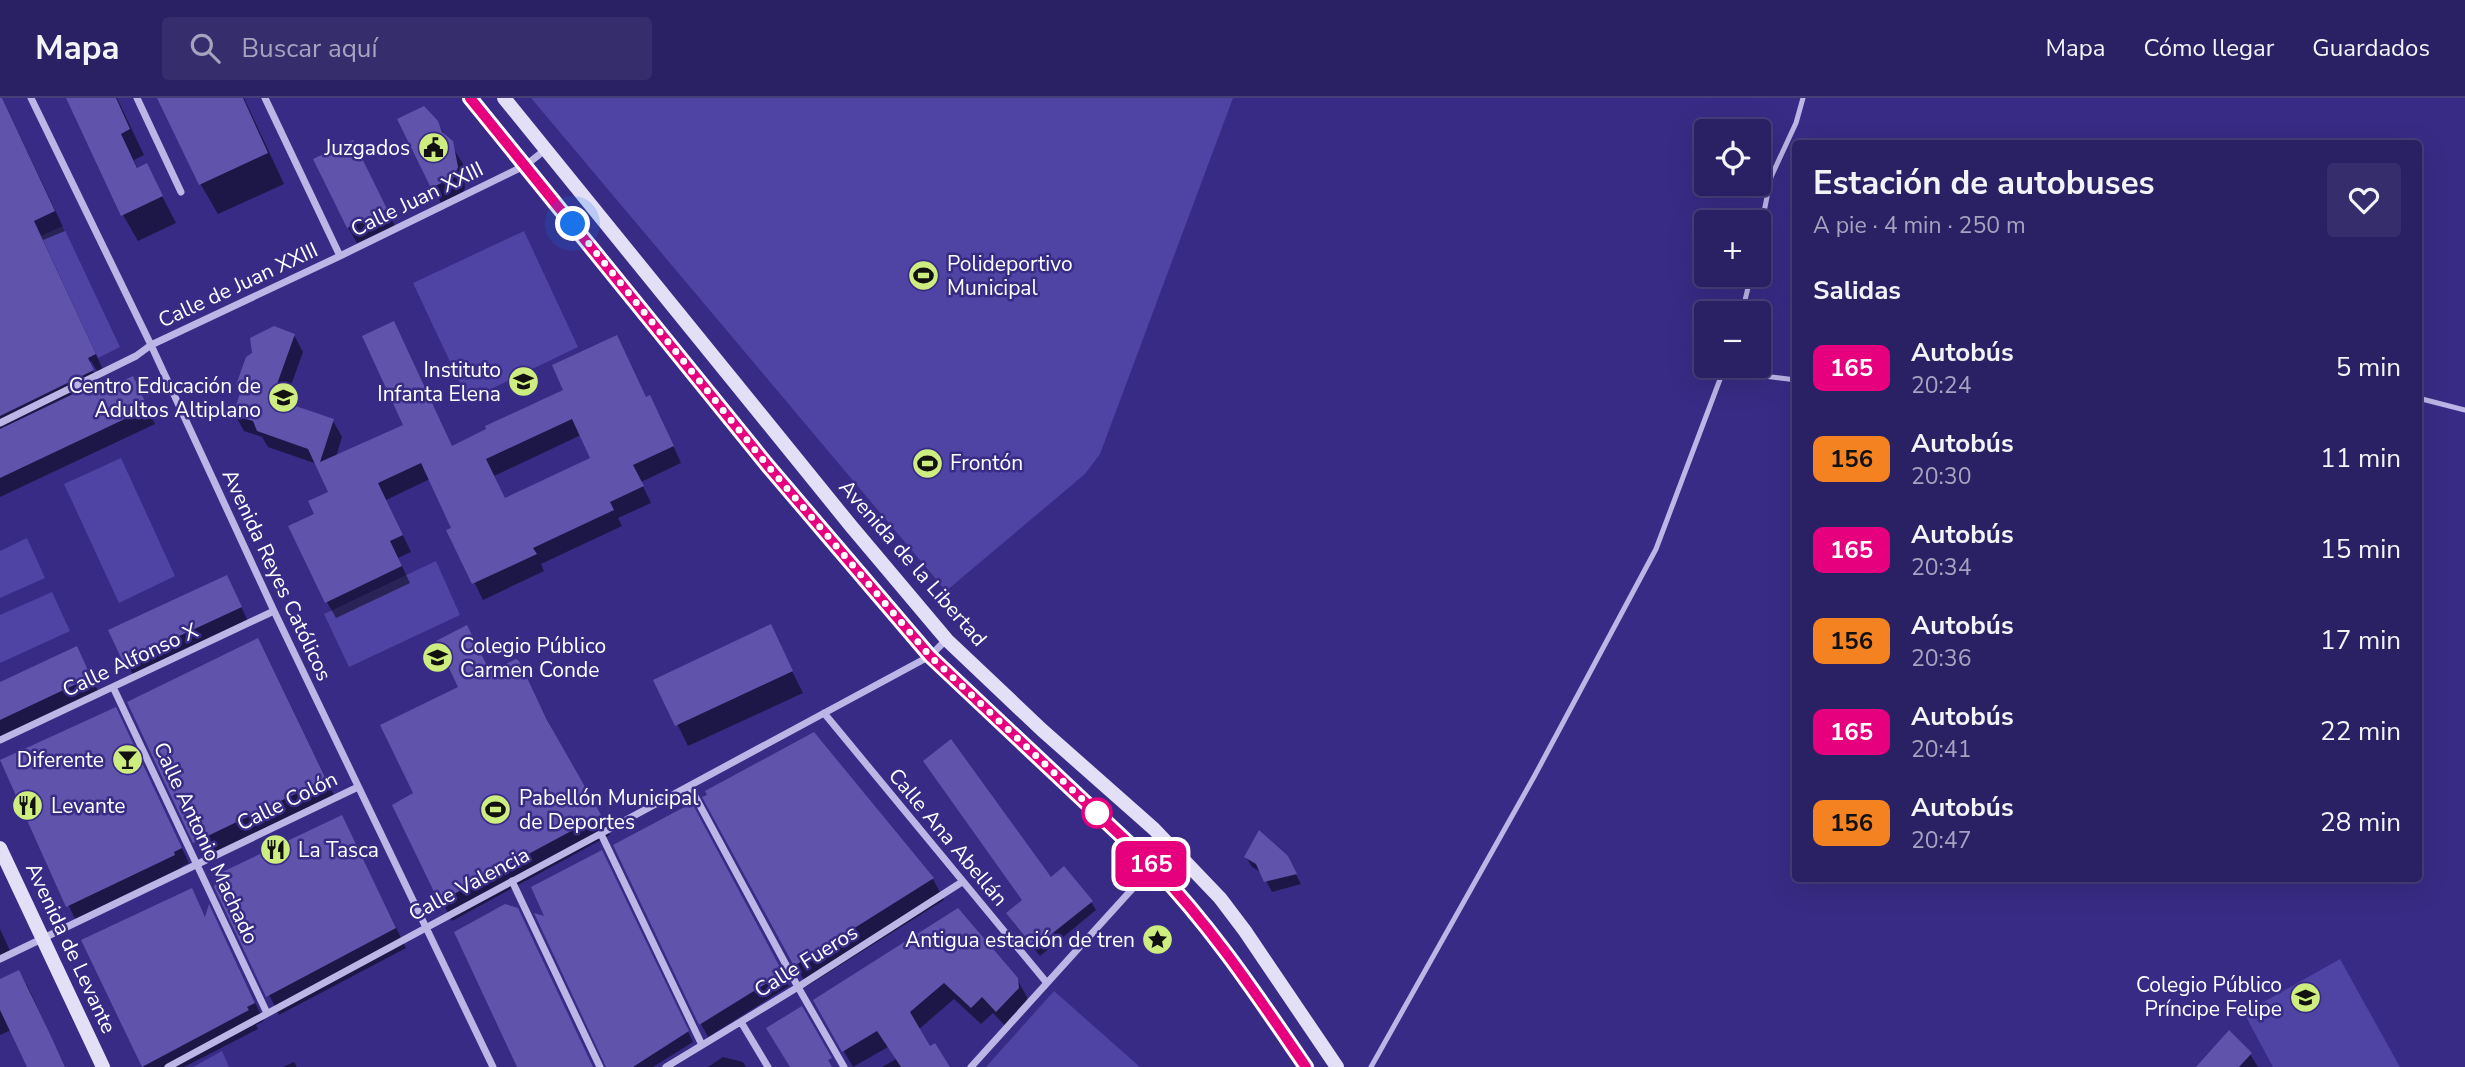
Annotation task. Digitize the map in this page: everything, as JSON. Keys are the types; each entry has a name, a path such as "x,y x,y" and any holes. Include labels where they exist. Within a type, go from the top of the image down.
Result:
{"main road":[{"path":"470,98 760,456 930,656 1179,893 1224,949 1306,1067"},
{"name":"Avenida de la Libertad","path":"504,98 859,536 947,640 1042,730 1154,829 1220,898 1337,1067"},
{"name":"Avenida de Levante","path":"0,848 103,1067"}],"street":[{"name":"Avenida Reyes Católicos","path":"31,98 493,1067"},
{"path":"137,98 181,192"},
{"path":"265,98 340,256"},
{"name":"Calle Juan XXIII","path":"340,256 526,165 545,150"},
{"name":"Calle de Juan XXIII","path":"150,345 340,256"},
{"path":"0,422 136,356 150,345"},
{"name":"Calle Alfonso X","path":"0,740 274,611"},
{"name":"Calle Valencia","path":"168,1067 930,656 947,640"},
{"name":"Calle Antonio Machado","path":"113,687 267,1013"},
{"name":"Calle Ana Abellán","path":"824,713 1047,983"},
{"name":"Calle Colón","path":"0,960 358,787"},
{"path":"690,787 798,988 844,1067"},
{"path":"601,834 702,1045"},
{"path":"971,1067 1153,866"},
{"path":"512,881 600,1067"},
{"name":"Calle Fueros","path":"666,1067 798,988 962,882"},
{"path":"741,1022 768,1067"}],"lane":[{"path":"1764,210 1771,177 1796,122 1803,98"},
{"path":"1771,376 1792,379"},
{"path":"1371,1067 1535,775 1656,549 1720,378"},
{"path":"2422,399 2465,410"}],"shaded area":[{"name":"Polideportivo Municipal","path":"531,98 1233,98 1100,454 1085,474 946,591"},
{"path":"63,226 120,347 98,358 41,236"},
{"path":"524,231 578,347 468,400 413,283"},
{"path":"121,458 175,576 119,603 64,484"},
{"path":"27,538 45,578 0,598 0,551"},
{"path":"436,561 460,615 349,667 324,614"},
{"path":"52,592 70,631 0,663 0,615"},
{"name":"Colegio Público Príncipe Felipe","path":"2340,959 2400,1067 2273,1067 2244,1013"},
{"path":"1054,991 1140,1067 986,1067"},
{"path":"222,1051 229,1067 193,1067"}],"building":[{"path":"0,98 55,211 34,221 96,354 88,358 94,370 0,416"},
{"path":"66,98 116,98 130,129 121,134 137,168 147,163 163,196 121,216"},
{"path":"157,98 243,98 268,153 199,185"},
{"name":"Juzgados","path":"424,106 438,121 442,132 453,141 458,167 454,177 431,188 397,119"},
{"path":"353,140 387,209 347,228 313,159"},
{"path":"394,321 452,446 486,429 485,426 563,390 552,365 617,335 646,397 650,395 674,446 633,465 644,486 610,502 614,510 533,548 537,554 472,584 446,530 451,528 421,463 378,483 403,535 390,541 402,566 325,603 288,526 314,514 308,501 328,492 308,449 257,431 253,421 233,415 240,393 236,385 246,357 252,353 250,338 274,326 295,334 272,398 334,419 320,462 403,425 362,336","holes":["572,419 590,458 505,498 486,459"]},
{"path":"133,376 148,408 0,478 0,429 100,381 105,389"},
{"path":"227,575 242,607 123,662 108,630"},
{"path":"771,624 793,671 675,726 653,680"},
{"name":"Pabellón Municipal de Deportes","path":"467,625 490,672 516,659 519,661 547,720 601,815 439,902 392,805 413,793 380,725 458,687 436,641"},
{"path":"258,638 326,779 193,843 127,702"},
{"path":"77,646 91,677 0,720 0,682"},
{"path":"116,707 182,848 174,852 175,855 66,907 0,760"},
{"path":"814,732 934,878 794,966 702,797 707,795 705,791"},
{"path":"951,739 1051,877 1064,866 1093,901 1034,948 1006,913 1022,900 923,761"},
{"path":"692,803 783,973 699,1025 613,845"},
{"path":"342,815 396,928 266,997 214,887 218,874"},
{"path":"1259,830 1288,856 1297,874 1264,882 1256,864 1244,857"},
{"path":"602,850 689,1031 633,1067 606,1067 534,913 544,916 531,887"},
{"path":"192,888 205,917 209,904 255,1003 247,1007 249,1010 142,1067 81,940"},
{"path":"505,904 518,908 593,1067 517,1067 454,932"},
{"path":"958,908 1018,978 1019,988 996,1012 982,997 971,1008 944,983 910,1012 930,1046 935,1043 950,1067 901,1067 877,1031 842,1052 813,1000"},
{"path":"19,970 65,1067 27,1067 0,1010 0,979"},
{"path":"802,1006 832,1058 828,1060 832,1067 790,1067 766,1028"},
{"path":"2229,1030 2252,1053 2239,1067 2196,1067"}],"bus line":[{"name":"165","path":"470,98 768,466 930,656 1179,893 1224,949 1306,1067"}],"place":[{"name":"Juzgados","path":"433,148"},
{"name":"Polideportivo Municipal","path":"924,276"},
{"name":"Instituto Infanta Elena","path":"524,382"},
{"name":"Centro Educación de Adultos Altiplano","path":"284,398"},
{"name":"Frontón","path":"927,463"},
{"name":"Colegio Público Carmen Conde","path":"437,658"},
{"name":"Diferente","path":"127,760"},
{"name":"Levante","path":"28,806"},
{"name":"Pabellón Municipal de Deportes","path":"496,810"},
{"name":"La Tasca","path":"275,850"},
{"name":"Antigua estación de tren","path":"1158,940"},
{"name":"Colegio Público Príncipe Felipe","path":"2305,997"}],"route":[{"path":"573,224 768,466 930,656 980,706 1097,813"}]}
